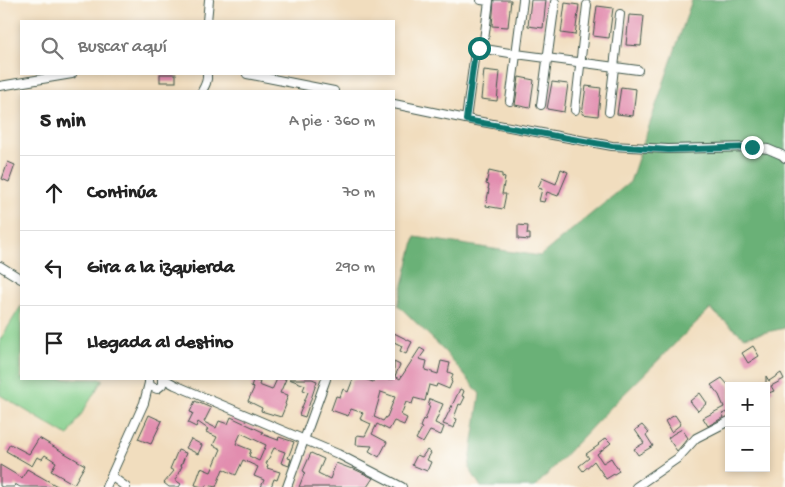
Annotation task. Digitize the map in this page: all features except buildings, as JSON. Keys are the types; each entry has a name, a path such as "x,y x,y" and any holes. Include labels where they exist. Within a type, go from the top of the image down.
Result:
{"street":[{"path":"208,20 209,0"},
{"path":"481,0 489,1 483,48"},
{"path":"510,100 523,0"},
{"path":"541,105 554,2"},
{"path":"575,110 587,5"},
{"path":"609,112 620,14"},
{"path":"466,120 475,52 479,48 638,70"},
{"path":"0,86 66,75"},
{"path":"203,90 206,85 207,75"},
{"path":"253,75 329,90"},
{"path":"395,104 466,120 612,146 668,150 752,147 768,150 785,158"},
{"path":"0,266 20,278"},
{"path":"149,380 152,388 167,386 182,388"},
{"path":"106,487 144,403 149,380"},
{"path":"144,403 162,385 163,380"},
{"path":"165,380 346,458 402,487"},
{"path":"286,487 326,380"},
{"path":"636,487 678,458 696,438 725,423"},
{"path":"111,476 126,487"}],"green space":[{"path":"692,0 785,0 785,328 744,337 710,309 613,405 535,487 481,487 469,468 480,394 441,347 398,305 415,237 540,256 630,182"},
{"path":"20,308 20,380 102,380 68,436 0,395 0,340"}],"route":[{"path":"479,48 475,52 466,120 636,149 668,150 752,147"}]}
